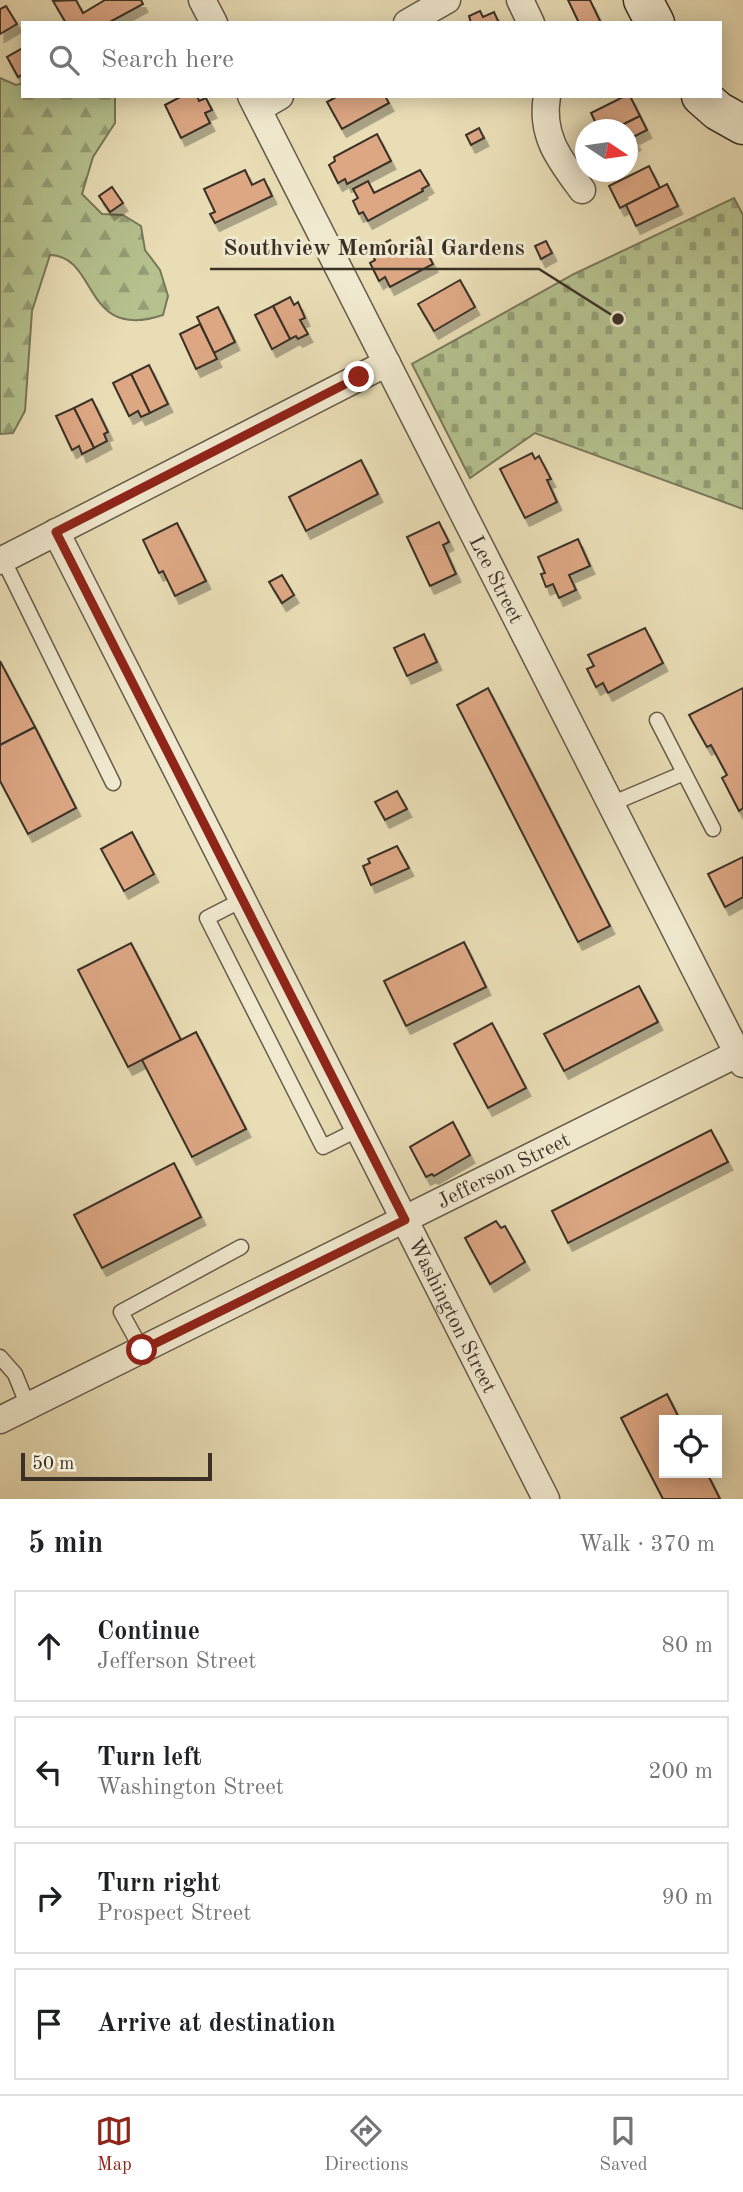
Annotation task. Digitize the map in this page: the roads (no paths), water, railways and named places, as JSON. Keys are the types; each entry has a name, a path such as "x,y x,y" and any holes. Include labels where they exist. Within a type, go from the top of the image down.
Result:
{"main road":[{"path":"643,0 654,21"},
{"path":"703,98 718,111 743,125"}],"street":[{"path":"202,0 213,21"},
{"path":"410,21 447,0"},
{"path":"520,0 530,21"},
{"path":"547,98 545,125 551,141 562,163 582,190"},
{"name":"Lee Street","path":"263,101 387,363 741,1056"},
{"path":"1,560 387,363"},
{"name":"Washington Street","path":"56,532 546,1499"},
{"name":"Jefferson Street","path":"0,1420 741,1056"}],"lane":[{"path":"1,560 113,783"},
{"path":"657,720 713,829"},
{"path":"611,804 684,772"},
{"path":"243,900 207,918 323,1147 359,1129"},
{"path":"142,1350 121,1312 241,1247"},
{"path":"0,1357 15,1374 29,1406"}],"place":[{"name":"Southview Memorial Gardens","path":"618,319"}]}
